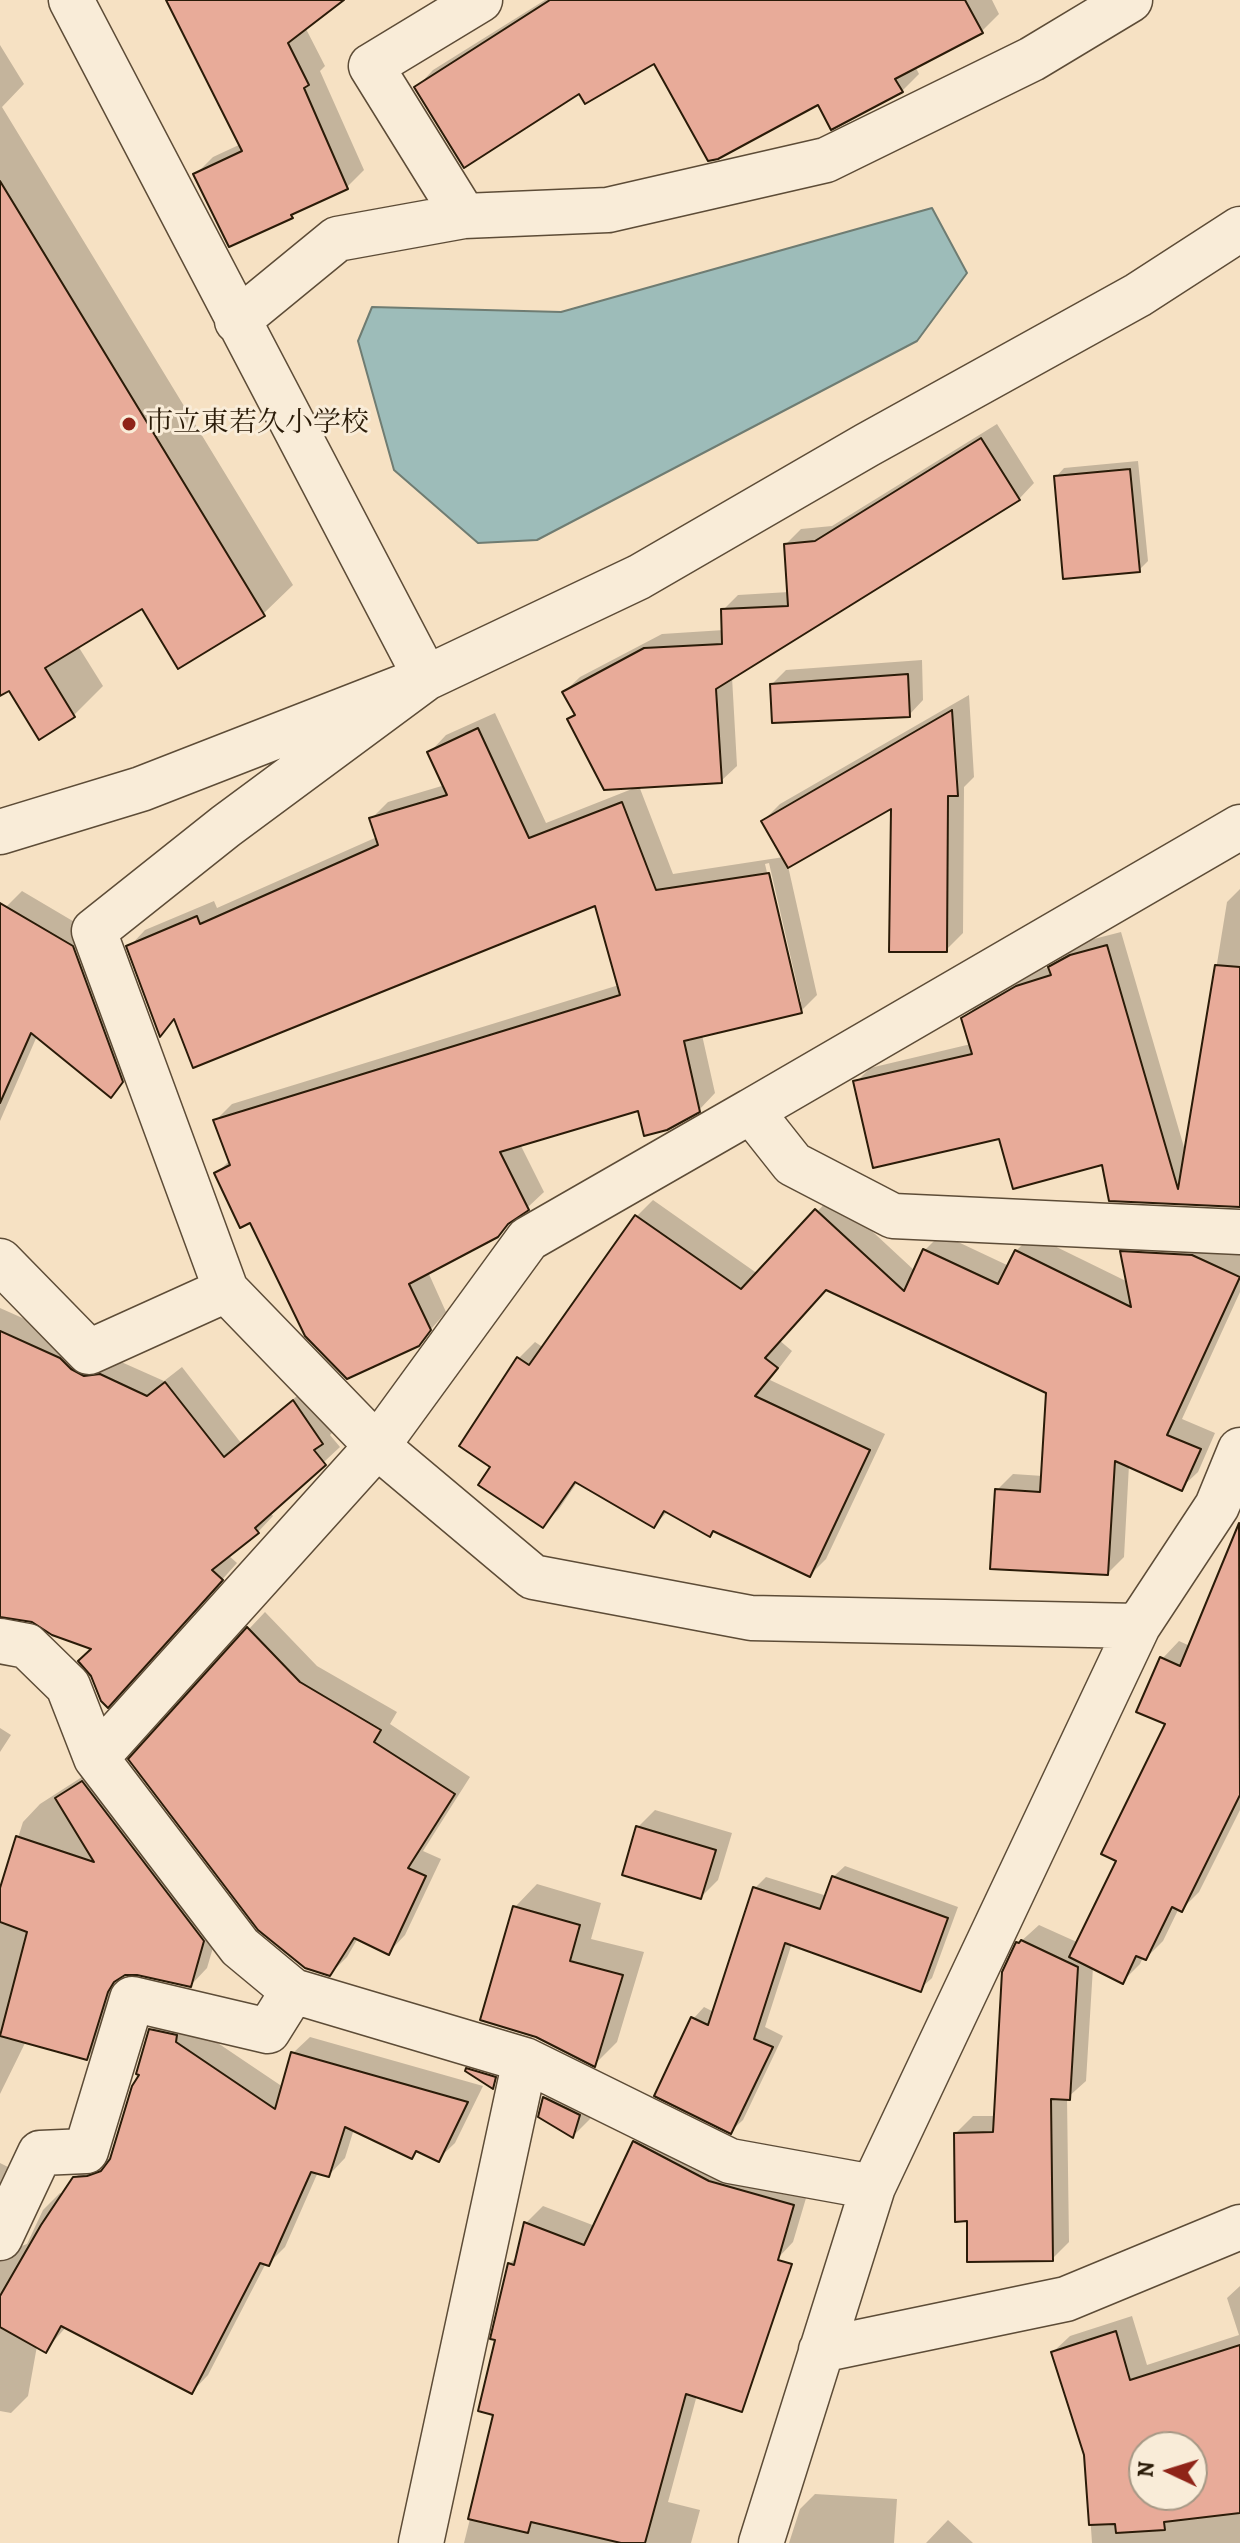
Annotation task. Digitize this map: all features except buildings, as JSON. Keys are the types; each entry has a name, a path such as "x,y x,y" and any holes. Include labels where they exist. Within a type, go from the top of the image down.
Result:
{"street":[{"path":"71,0 426,678"},
{"path":"464,216 371,66 480,0"},
{"path":"237,321 337,239 464,216 608,210 826,160 1032,59 1130,0"},
{"path":"0,832 141,789 426,678 639,577 867,445 1138,295 1240,229"},
{"path":"426,678 226,826 94,931 226,1290 377,1446 533,1577 751,1618 1138,1626"},
{"path":"96,1758 377,1446 528,1239 1240,827"},
{"path":"751,1111 793,1164 893,1216 1240,1232"},
{"path":"0,1261 89,1352 226,1290"},
{"path":"761,2543 873,2187 1138,1626 1228,1511 1240,1450"},
{"path":"0,1641 27,1646 68,1686 96,1758 240,1947 293,1991 525,2060 730,2161 873,2187"},
{"path":"0,2238 40,2153 86,2151 132,1999 268,2031 293,1991"},
{"path":"421,2543 525,2060"},
{"path":"821,2350 1066,2299 1240,2227"}],"water":[{"path":"932,208 967,273 917,341 537,540 478,543 394,470 358,341 372,307 561,312"}],"place":[{"name":"市立東若久小学校","path":"129,424"}]}
